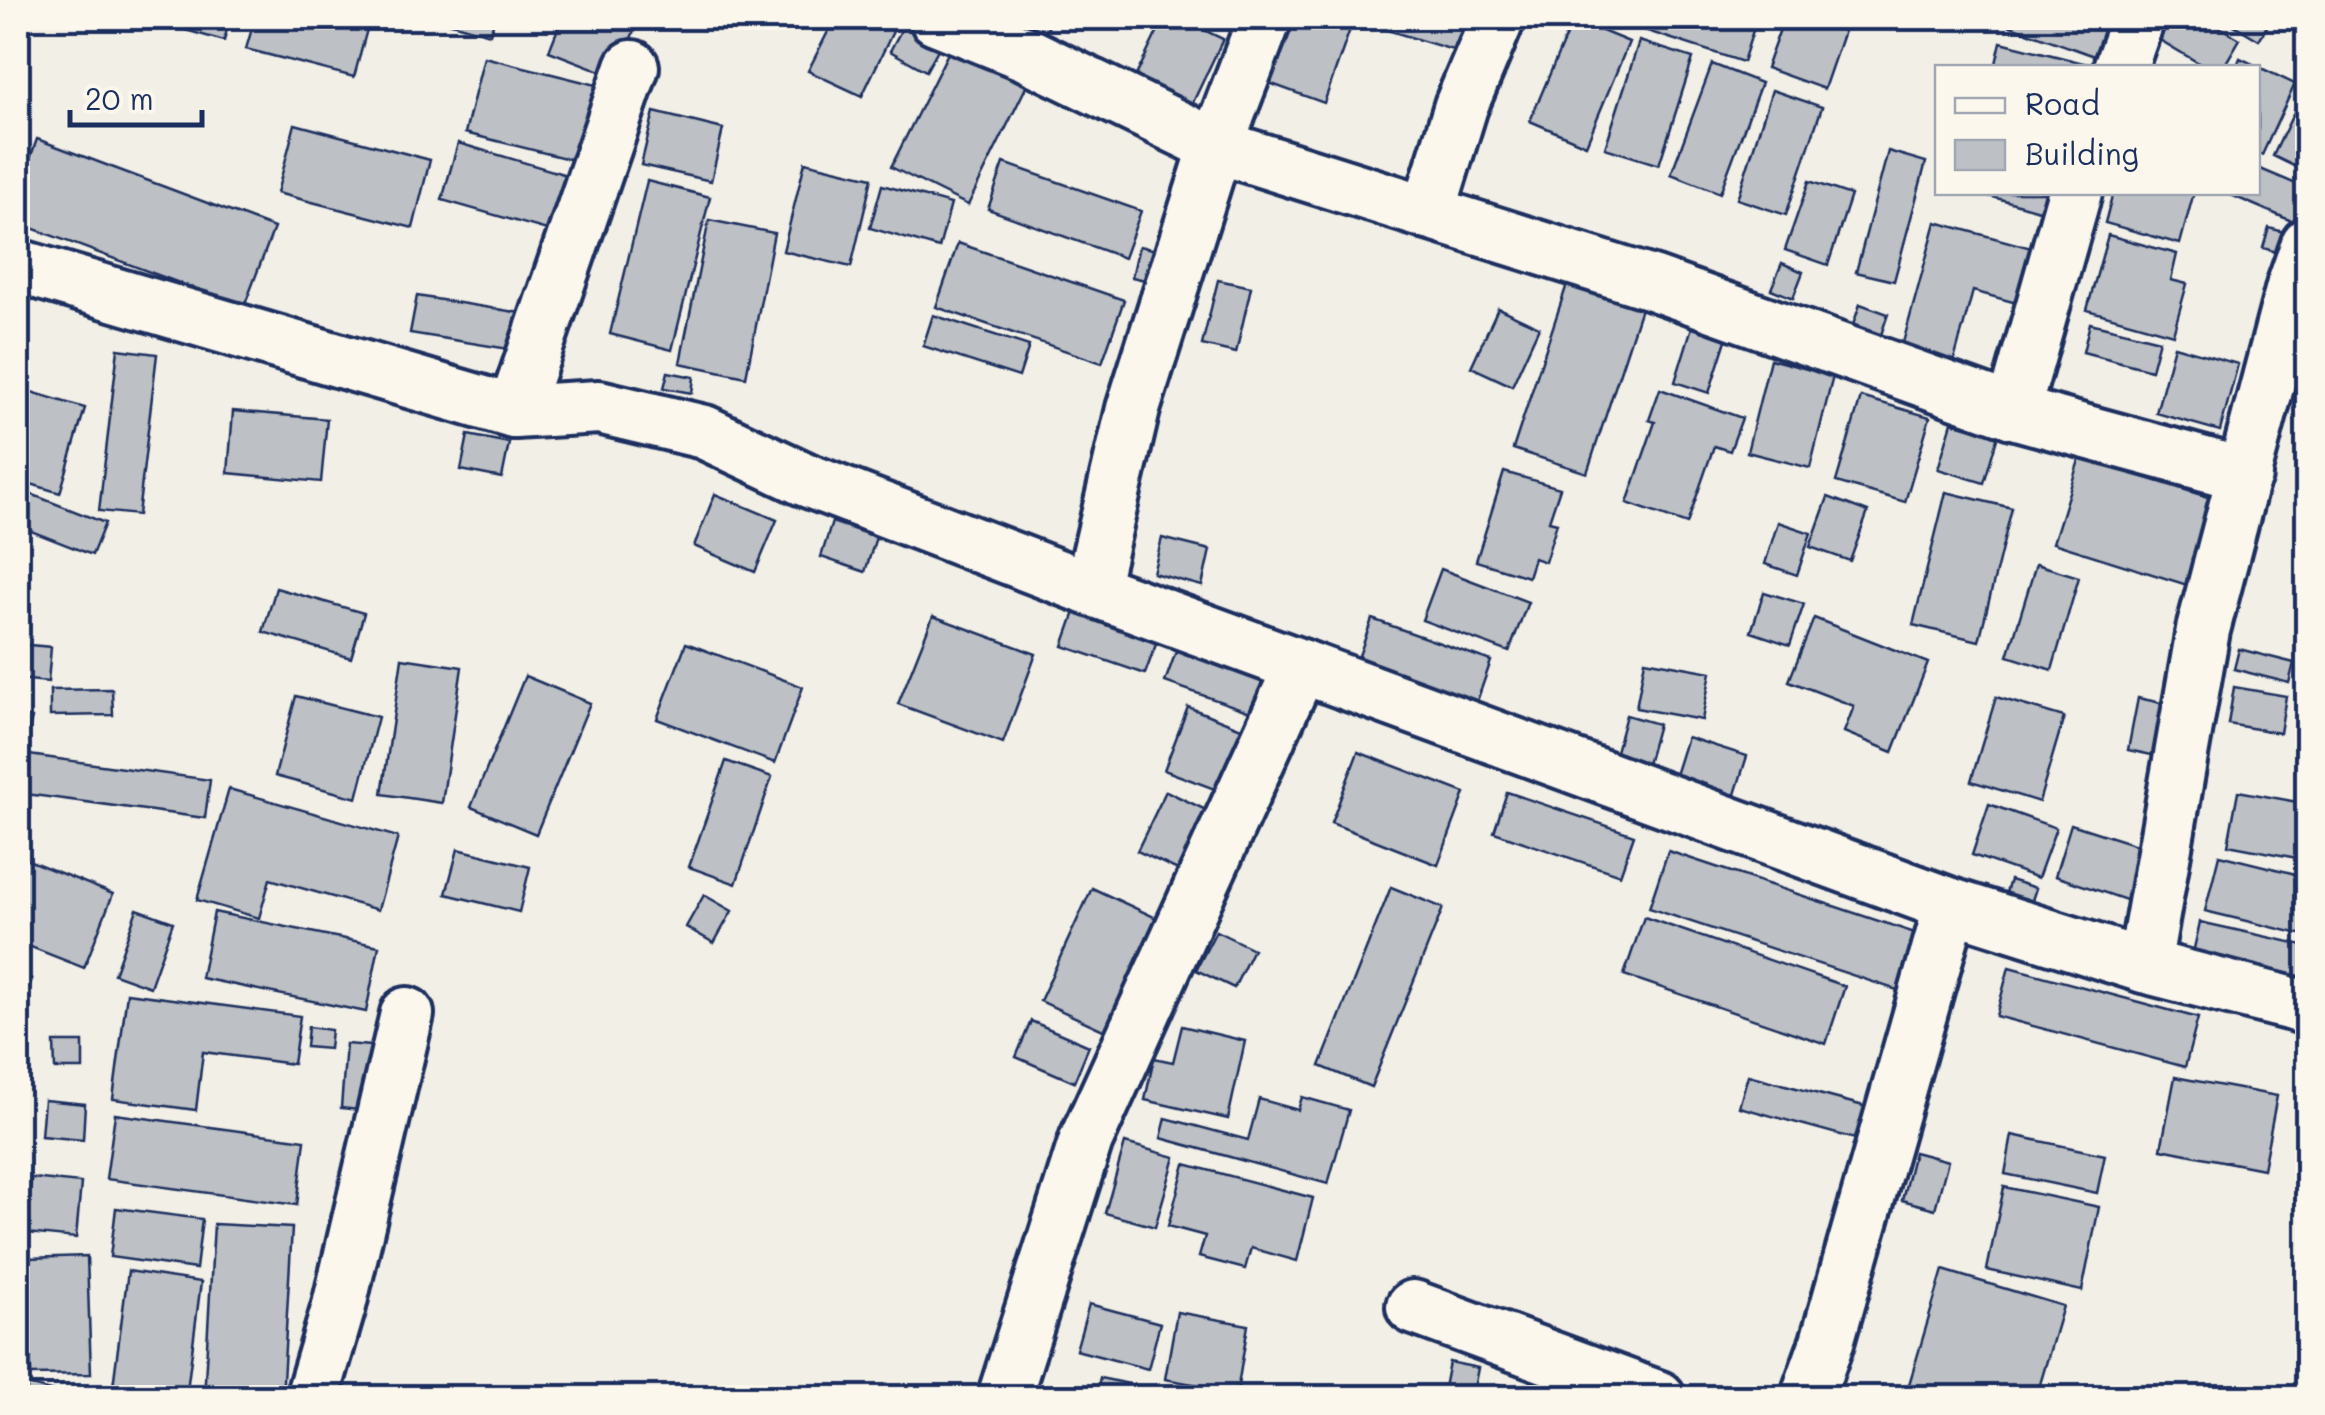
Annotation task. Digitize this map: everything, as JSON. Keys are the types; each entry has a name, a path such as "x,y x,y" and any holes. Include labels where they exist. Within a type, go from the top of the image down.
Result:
{"street":[{"path":"936,18 1028,55 1216,146 1652,283 2013,412 2245,475"},
{"path":"1091,589 1133,409 1216,146 1264,18"},
{"path":"1428,213 1461,106 1498,18"},
{"path":"2121,65 2138,18"},
{"path":"514,412 632,68"},
{"path":"2013,412 2074,195"},
{"path":"2144,966 2203,630 2293,287 2308,244"},
{"path":"18,266 514,412 599,406 704,432 804,479 1091,589 1951,905 2144,966 2308,1008"},
{"path":"1004,1398 1086,1140 1302,666"},
{"path":"1807,1398 1827,1342 1951,905"},
{"path":"312,1398 339,1306 407,1014"},
{"path":"1413,1307 1659,1398"}],"building":[{"path":"143,18 230,18 224,41"},
{"path":"255,18 353,18 369,22 354,77 246,49"},
{"path":"434,18 495,18 490,34"},
{"path":"562,18 639,18 616,77 549,51"},
{"path":"835,18 898,21 862,96 808,71"},
{"path":"976,18 1051,18 1045,37"},
{"path":"1164,18 1179,18 1223,39 1186,117 1129,90"},
{"path":"1292,18 1354,18 1324,103 1269,83"},
{"path":"1369,18 1466,18 1456,51 1367,24"},
{"path":"1607,18 1757,18 1743,62"},
{"path":"1784,18 1805,18 1844,31 1824,89 1766,68"},
{"path":"2007,18 2124,18 2108,61 2005,24"},
{"path":"2166,18 2204,18 2240,39 2225,65 2202,65 2155,37"},
{"path":"2222,18 2272,18 2259,40"},
{"path":"1573,19 1629,42 1586,145 1530,121"},
{"path":"905,23 942,42 926,71 890,51"},
{"path":"1639,41 1693,58 1659,165 1605,148"},
{"path":"2001,42 2091,65 1996,65"},
{"path":"951,47 1027,85 968,205 891,167"},
{"path":"484,57 600,86 581,162 465,133"},
{"path":"1712,64 1761,83 1720,193 1671,174"},
{"path":"2260,67 2295,84 2260,154"},
{"path":"1772,90 1822,107 1786,215 1737,199"},
{"path":"2304,91 2308,93 2308,159 2302,170 2273,156"},
{"path":"654,112 723,129 711,181 641,165"},
{"path":"295,124 430,160 413,228 277,193"},
{"path":"37,139 274,228 244,307 18,223 18,192"},
{"path":"458,143 584,180 568,236 442,200"},
{"path":"1888,151 1926,162 1894,281 1856,272"},
{"path":"805,162 872,178 851,267 783,251"},
{"path":"1004,163 1141,211 1124,258 988,209"},
{"path":"2260,169 2308,189 2294,222 2231,195 2260,195"},
{"path":"647,181 710,197 672,350 610,334"},
{"path":"1809,181 1851,195 1828,265 1785,250"},
{"path":"882,185 951,204 939,248 870,228"},
{"path":"1986,195 2065,195 2060,216"},
{"path":"2112,195 2193,195 2180,244 2105,223"},
{"path":"709,220 774,233 746,377 680,363"},
{"path":"1936,222 2046,252 2031,307 1973,291 1953,364 1901,350"},
{"path":"2269,228 2299,236 2293,257 2263,248"},
{"path":"2108,235 2177,254 2171,280 2187,284 2173,334 2087,310"},
{"path":"958,243 1124,300 1102,363 936,307"},
{"path":"1139,246 1169,253 1162,284 1132,277"},
{"path":"1782,263 1803,272 1793,298 1771,289"},
{"path":"1218,280 1251,287 1236,353 1202,345"},
{"path":"1568,281 1642,305 1587,473 1513,449"},
{"path":"417,296 539,316 533,353 410,333"},
{"path":"1860,304 1888,314 1880,338 1852,328"},
{"path":"1498,308 1539,327 1512,386 1471,367"},
{"path":"933,315 1029,346 1019,377 923,346"},
{"path":"2090,323 2159,340 2151,370 2083,352"},
{"path":"1692,327 1727,337 1709,393 1675,382"},
{"path":"2174,346 2238,364 2220,431 2156,413"},
{"path":"118,349 157,354 138,515 99,511"},
{"path":"1770,359 1833,376 1810,468 1747,452"},
{"path":"668,372 694,377 692,393 664,388"},
{"path":"18,388 85,408 60,493 18,480"},
{"path":"1660,389 1742,418 1730,451 1714,446 1687,524 1627,503 1655,422 1649,420"},
{"path":"1861,397 1930,417 1905,502 1836,482"},
{"path":"233,411 327,419 321,482 228,473"},
{"path":"1952,422 1998,435 1984,483 1938,469"},
{"path":"468,435 509,443 502,478 461,470"},
{"path":"2080,457 2230,504 2203,590 2053,543"},
{"path":"1504,472 1560,488 1549,521 1557,523 1545,562 1534,558 1528,577 1476,561"},
{"path":"18,489 105,523 92,555 18,526"},
{"path":"1946,492 2012,508 1979,641 1913,625"},
{"path":"715,494 777,520 755,572 694,546"},
{"path":"1828,497 1868,512 1850,561 1810,547"},
{"path":"832,522 876,537 865,572 821,557"},
{"path":"1778,522 1811,533 1797,575 1765,564"},
{"path":"1162,538 1210,550 1202,586 1153,573"},
{"path":"2036,564 2079,577 2052,670 2008,656"},
{"path":"1441,569 1528,602 1509,652 1422,620"},
{"path":"276,588 364,613 351,658 263,632"},
{"path":"1764,592 1804,604 1790,645 1751,632"},
{"path":"1076,609 1158,639 1145,674 1063,646"},
{"path":"933,616 1036,654 1003,743 898,704"},
{"path":"1814,618 1928,663 1893,752 1844,732 1854,706 1789,681"},
{"path":"1372,619 1491,661 1474,710 1355,667"},
{"path":"686,643 803,687 775,763 657,719"},
{"path":"1179,643 1284,680 1270,719 1165,682"},
{"path":"18,644 51,647 48,682 18,679"},
{"path":"2239,649 2294,663 2289,683 2234,669"},
{"path":"402,658 462,667 442,803 382,794"},
{"path":"1645,660 1711,672 1702,720 1636,708"},
{"path":"525,676 590,703 536,834 471,807"},
{"path":"2234,687 2286,696 2280,733 2228,724"},
{"path":"112,689 113,715 50,716 50,690"},
{"path":"296,696 378,717 357,798 275,776"},
{"path":"1996,697 2064,717 2039,802 1971,781"},
{"path":"2138,698 2176,706 2166,758 2128,750"},
{"path":"1188,707 1249,731 1225,793 1164,770"},
{"path":"18,714 32,718 21,759 18,758"},
{"path":"1626,715 1658,724 1646,768 1614,759"},
{"path":"1687,737 1747,756 1732,804 1672,785"},
{"path":"1358,752 1465,793 1438,865 1331,823"},
{"path":"22,754 210,780 205,818 18,793"},
{"path":"726,761 772,777 736,884 689,867"},
{"path":"229,789 398,837 378,910 270,879 259,918 197,900"},
{"path":"1166,791 1223,818 1195,878 1137,851"},
{"path":"2238,791 2308,804 2308,872 2296,870 2297,858 2228,845"},
{"path":"1507,792 1634,835 1620,875 1494,832"},
{"path":"1989,804 2056,828 2038,878 1972,855"},
{"path":"2071,824 2146,848 2129,901 2055,876"},
{"path":"458,849 530,867 519,912 446,894"},
{"path":"1668,851 1918,934 1900,991 1649,908"},
{"path":"2219,855 2308,877 2308,936 2205,911"},
{"path":"18,856 113,894 84,968 18,942"},
{"path":"2010,880 2036,888 2028,913 2002,905"},
{"path":"1391,887 1443,908 1371,1087 1320,1066"},
{"path":"1092,888 1163,921 1112,1034 1040,1001"},
{"path":"704,895 732,911 714,943 686,927"},
{"path":"137,909 173,922 150,987 114,974"},
{"path":"214,912 379,946 366,1012 201,978"},
{"path":"1644,917 1845,986 1826,1044 1624,975"},
{"path":"2200,922 2308,946 2308,978 2193,953"},
{"path":"1216,931 1253,949 1234,988 1196,970"},
{"path":"2009,967 2198,1018 2185,1067 1996,1016"},
{"path":"18,974 32,979 18,1019"},
{"path":"127,993 300,1016 293,1064 203,1052 196,1110 113,1099"},
{"path":"1031,1021 1089,1046 1074,1082 1016,1057"},
{"path":"1182,1026 1245,1041 1228,1119 1145,1100 1154,1058 1173,1062"},
{"path":"308,1027 331,1030 329,1049 306,1047"},
{"path":"54,1042 83,1042 83,1069 55,1069"},
{"path":"346,1044 383,1047 377,1112 341,1108"},
{"path":"1748,1075 1886,1112 1877,1145 1739,1107"},
{"path":"2175,1077 2277,1096 2263,1169 2161,1149"},
{"path":"1302,1097 1349,1110 1328,1184 1161,1138 1166,1118 1248,1140 1259,1099 1298,1110"},
{"path":"44,1100 85,1104 83,1140 41,1136"},
{"path":"115,1114 305,1140 297,1205 106,1179"},
{"path":"2012,1135 2105,1155 2097,1193 2005,1174"},
{"path":"1125,1143 1175,1157 1155,1227 1105,1213"},
{"path":"1914,1152 1948,1161 1935,1209 1902,1200"},
{"path":"1185,1164 1313,1198 1297,1261 1251,1248 1245,1269 1199,1257 1205,1236 1168,1226"},
{"path":"31,1178 81,1183 76,1238 26,1233"},
{"path":"2004,1187 2099,1207 2082,1291 1987,1270"},
{"path":"116,1208 202,1219 196,1269 110,1257"},
{"path":"214,1224 292,1228 282,1398 204,1398"},
{"path":"87,1256 91,1374 31,1375 27,1258"},
{"path":"1943,1270 2063,1306 2036,1398 1905,1398"},
{"path":"128,1271 201,1282 186,1398 112,1394"},
{"path":"1089,1304 1160,1323 1148,1369 1076,1350"},
{"path":"1177,1312 1248,1325 1237,1392 1165,1379"},
{"path":"1449,1362 1478,1368 1472,1398 1442,1398"},
{"path":"1100,1378 1144,1387 1142,1398 1096,1398"},
{"path":"1497,1384 1576,1398 1495,1398"},
{"path":"28,1385 72,1397 72,1398 25,1398"}]}
